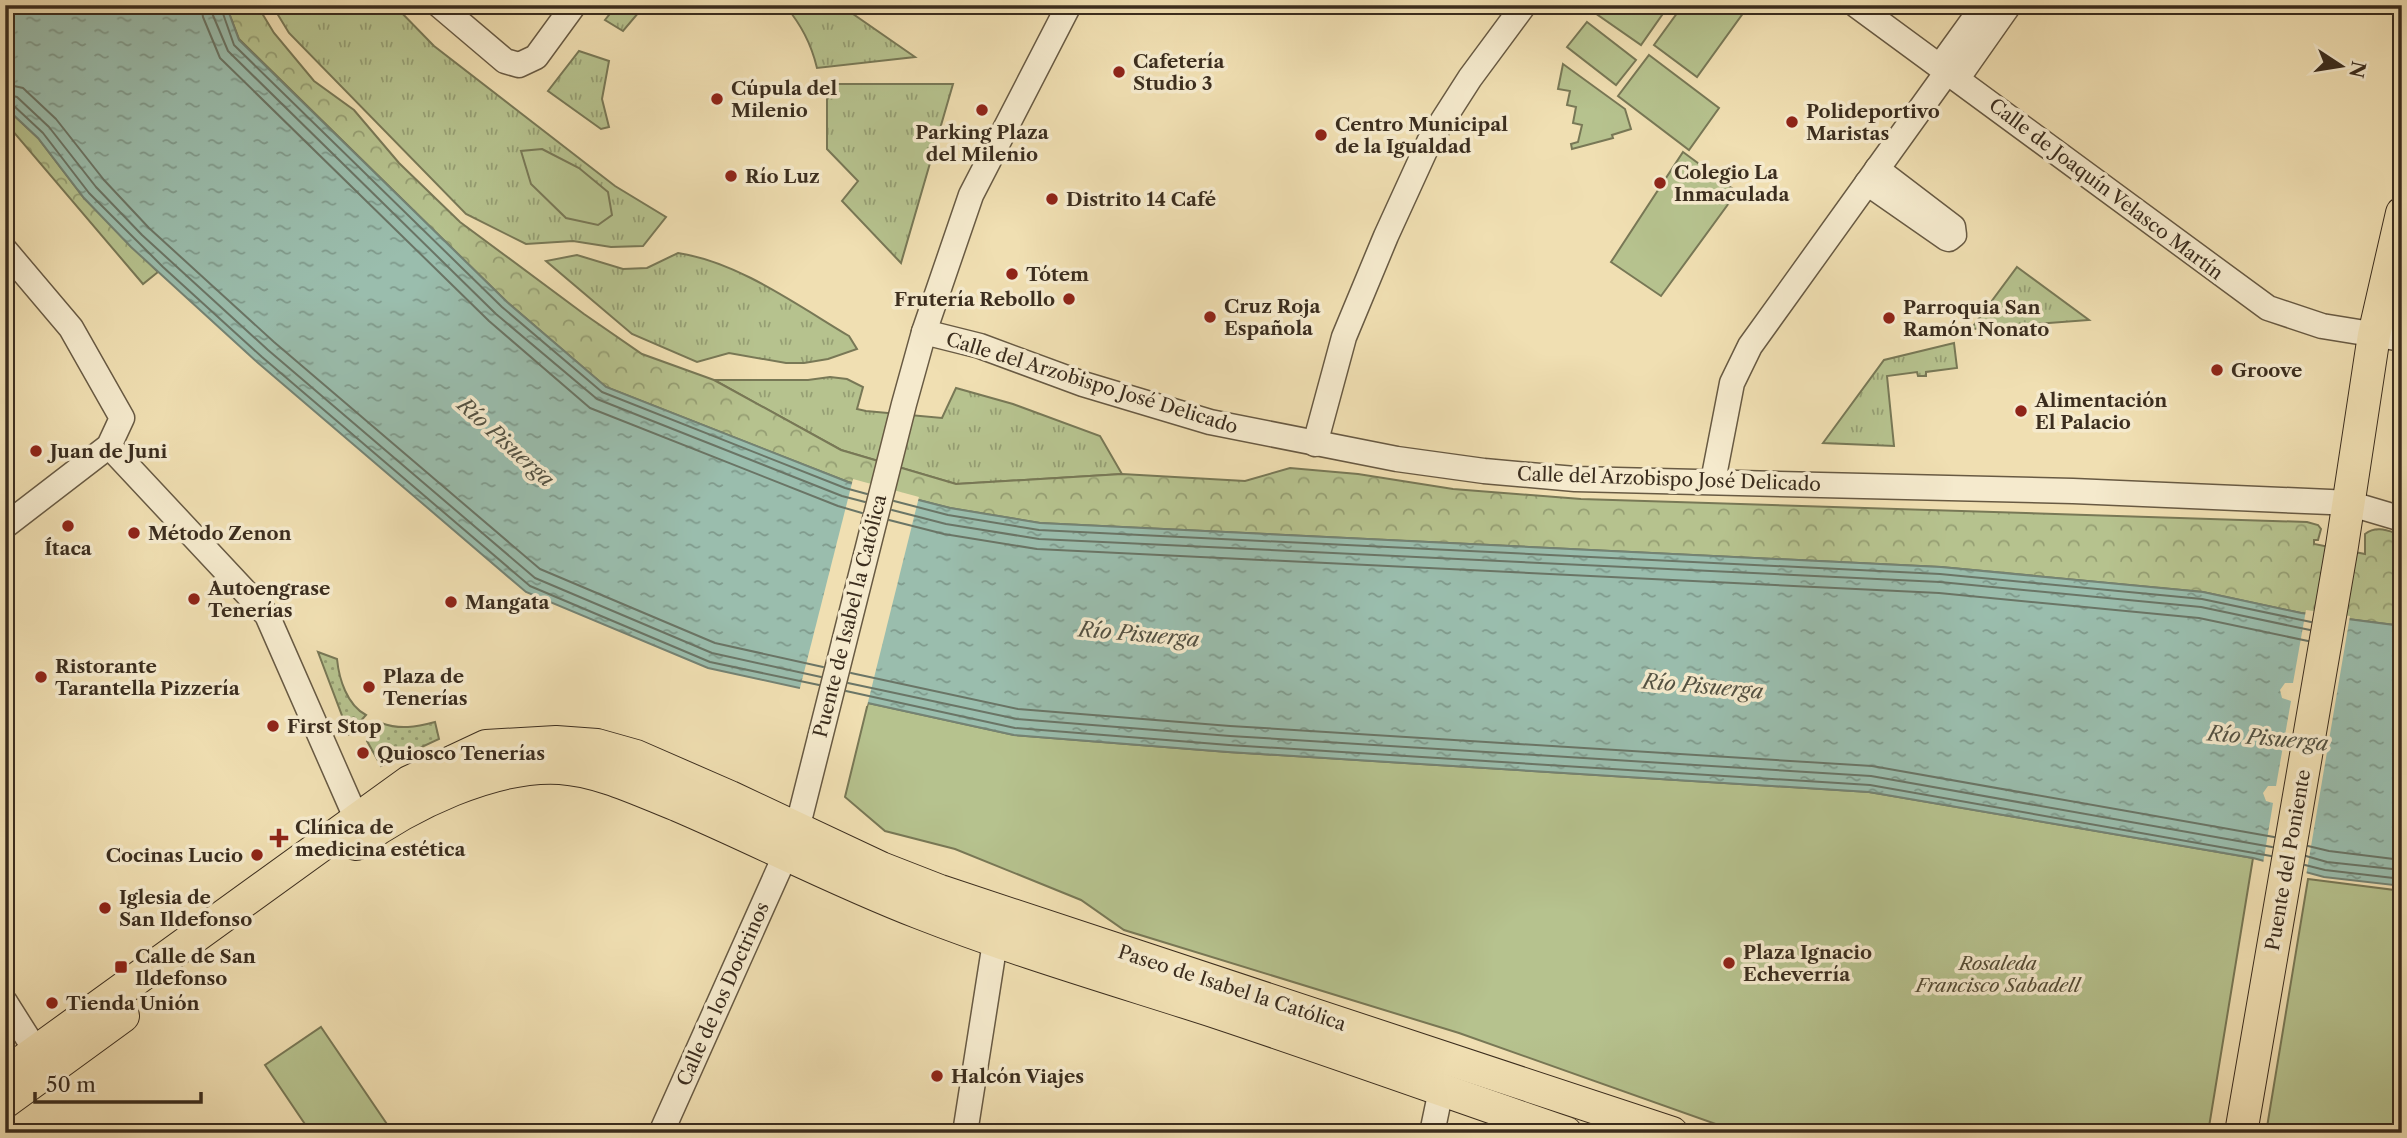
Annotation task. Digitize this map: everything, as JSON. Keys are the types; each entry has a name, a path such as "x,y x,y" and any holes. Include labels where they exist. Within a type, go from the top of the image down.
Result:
{"main road":[{"name":"Puente del Poniente","path":"2241,1133 2348,503 2388,337 2402,213"},
{"path":"5,1074 409,782 486,746 501,743 556,742 597,745 636,756 792,842"},
{"path":"5,1102 369,835 430,800 477,780 537,769 572,769 627,785 792,842"},
{"name":"Paseo de Isabel la Católica","path":"792,842 902,906 995,942 1220,1013 1566,1133"},
{"name":"Paseo de Isabel la Católica","path":"792,842 881,868 952,895 1672,1133"}],"street":[{"path":"439,5 505,61 519,65 536,57 575,5"},
{"name":"Puente de Isabel la Católica","path":"792,842 924,332 971,195 1069,5"},
{"path":"1315,444 1344,337 1429,142 1470,78 1524,5"},
{"name":"Calle de Joaquín Velasco Martín","path":"1856,5 2268,308 2322,326 2388,337"},
{"path":"1948,72 1984,5"},
{"path":"1713,481 1732,383 1749,346 1948,72 2009,5"},
{"path":"5,250 71,328 122,418 109,446 5,526"},
{"name":"Calle del Arzobispo José Delicado","path":"924,332 980,346 1083,384 1210,422 1397,459 1484,471 1575,479 2073,491 2348,503 2402,519"},
{"path":"109,446 267,615 357,820 404,815"},
{"name":"Calle de los Doctrinos","path":"661,1133 792,842"},
{"path":"965,1133 995,942"},
{"path":"5,1002 36,1051"},
{"path":"1432,1133 1441,1090"}],"green space":[{"path":"226,5 257,5 274,33 314,81 354,110 399,163 460,222 642,354 714,380 841,450 956,484 1122,474 1245,481 1290,468 1358,474 1453,489 1581,499 2307,522 2318,525 2321,529 2314,544 2365,554 2365,534 2369,531 2383,530 2402,535 2402,626 2301,613 2203,592 1941,567 1040,523 950,508 848,482 606,387 507,302 239,39"},
{"path":"272,5 394,5 434,46 615,186 666,217 643,246 611,247 573,241 526,244 466,214 289,33"},
{"path":"617,5 645,5 623,31 605,20"},
{"path":"785,5 840,5 915,57 817,68 805,35"},
{"path":"1601,5 1669,5 1641,45 1595,13"},
{"path":"1683,5 1749,5 1697,77 1654,45"},
{"path":"1587,22 1636,60 1616,85 1567,47"},
{"path":"579,51 609,61 602,99 609,127 601,129 548,91"},
{"path":"1649,55 1719,108 1689,150 1618,96"},
{"path":"1563,64 1625,109 1631,129 1612,135 1613,138 1572,149 1571,144 1578,142 1582,125 1573,123 1576,107 1567,105 1570,91 1558,89"},
{"path":"827,84 953,84 901,263 842,201 858,181 827,149"},
{"path":"5,107 38,138 84,198 158,272 143,284 5,122"},
{"path":"542,149 579,168 608,192 612,215 598,225 566,218 531,184 521,151"},
{"path":"1683,152 1737,192 1661,296 1611,262"},
{"path":"678,253 723,265 766,286 849,336 857,349 828,359 804,363 786,363 729,353 697,362 632,334 546,261 577,255 623,269 647,268"},
{"path":"2017,267 2089,320 1971,329"},
{"path":"1954,343 1957,368 1926,372 1926,376 1918,376 1917,372 1887,376 1894,446 1823,443 1884,360"},
{"path":"830,377 847,379 863,387 857,409 866,411 942,418 956,388 1013,404 1100,436 1122,474 956,484 841,450 714,380 808,380"},
{"path":"318,652 337,659 345,691 359,711 366,715 349,734"},
{"name":"Rosaleda Francisco Sabadell","path":"868,703 1014,735 1228,752 1869,792 2253,858 2208,1133 1741,1133 1459,1033 1124,930 1081,900 955,849 885,831 845,797"},
{"path":"435,722 439,739 381,766 367,741 381,723 408,727"},
{"path":"2308,879 2402,891 2402,1133 2266,1133"},
{"path":"321,1027 393,1133 311,1133 265,1065"}],"water":[{"name":"Río Pisuerga","path":"5,5 226,5 239,40 507,302 606,387 848,482 950,508 1040,523 1941,567 2203,592 2301,613 2402,626 2402,886 2324,877 2253,858 1869,792 1228,752 1014,735 708,668 526,592 257,362 131,247 84,198 38,138 5,107"}],"pier":[{"path":"853,479 919,497 867,706 799,692"},
{"path":"2306,610 2350,616 2306,876 2263,864 2273,803 2266,801 2263,793 2268,786 2276,786 2291,701 2282,698 2280,690 2285,683 2293,683"}],"place":[{"name":"Cafetería Studio 3","path":"1119,72"},
{"name":"Cúpula del Milenio","path":"717,99"},
{"name":"Parking Plaza del Milenio","path":"982,110"},
{"name":"Polideportivo Maristas","path":"1792,122"},
{"name":"Centro Municipal de la Igualdad","path":"1321,135"},
{"name":"Río Luz","path":"731,176"},
{"name":"Colegio La Inmaculada","path":"1660,183"},
{"name":"Distrito 14 Café","path":"1052,199"},
{"name":"Tótem","path":"1012,274"},
{"name":"Frutería Rebollo","path":"1069,299"},
{"name":"Cruz Roja Española","path":"1210,317"},
{"name":"Parroquia San Ramón Nonato","path":"1889,318"},
{"name":"Groove","path":"2217,370"},
{"name":"Alimentación El Palacio","path":"2021,411"},
{"name":"Juan de Juni","path":"36,451"},
{"name":"Ítaca","path":"68,526"},
{"name":"Método Zenon","path":"134,533"},
{"name":"Autoengrase Tenerías","path":"194,599"},
{"name":"Mangata","path":"451,602"},
{"name":"Ristorante Tarantella Pizzería","path":"41,677"},
{"name":"Plaza de Tenerías","path":"369,687"},
{"name":"First Stop","path":"273,726"},
{"name":"Quiosco Tenerías","path":"363,753"},
{"name":"Clínica de medicina estética","path":"279,838"},
{"name":"Cocinas Lucio","path":"257,855"},
{"name":"Iglesia de San Ildefonso","path":"105,908"},
{"name":"Plaza Ignacio Echeverría","path":"1729,963"},
{"name":"Calle de San Ildefonso","path":"121,967"},
{"name":"Tienda Unión","path":"52,1003"},
{"name":"Halcón Viajes","path":"937,1076"}]}
